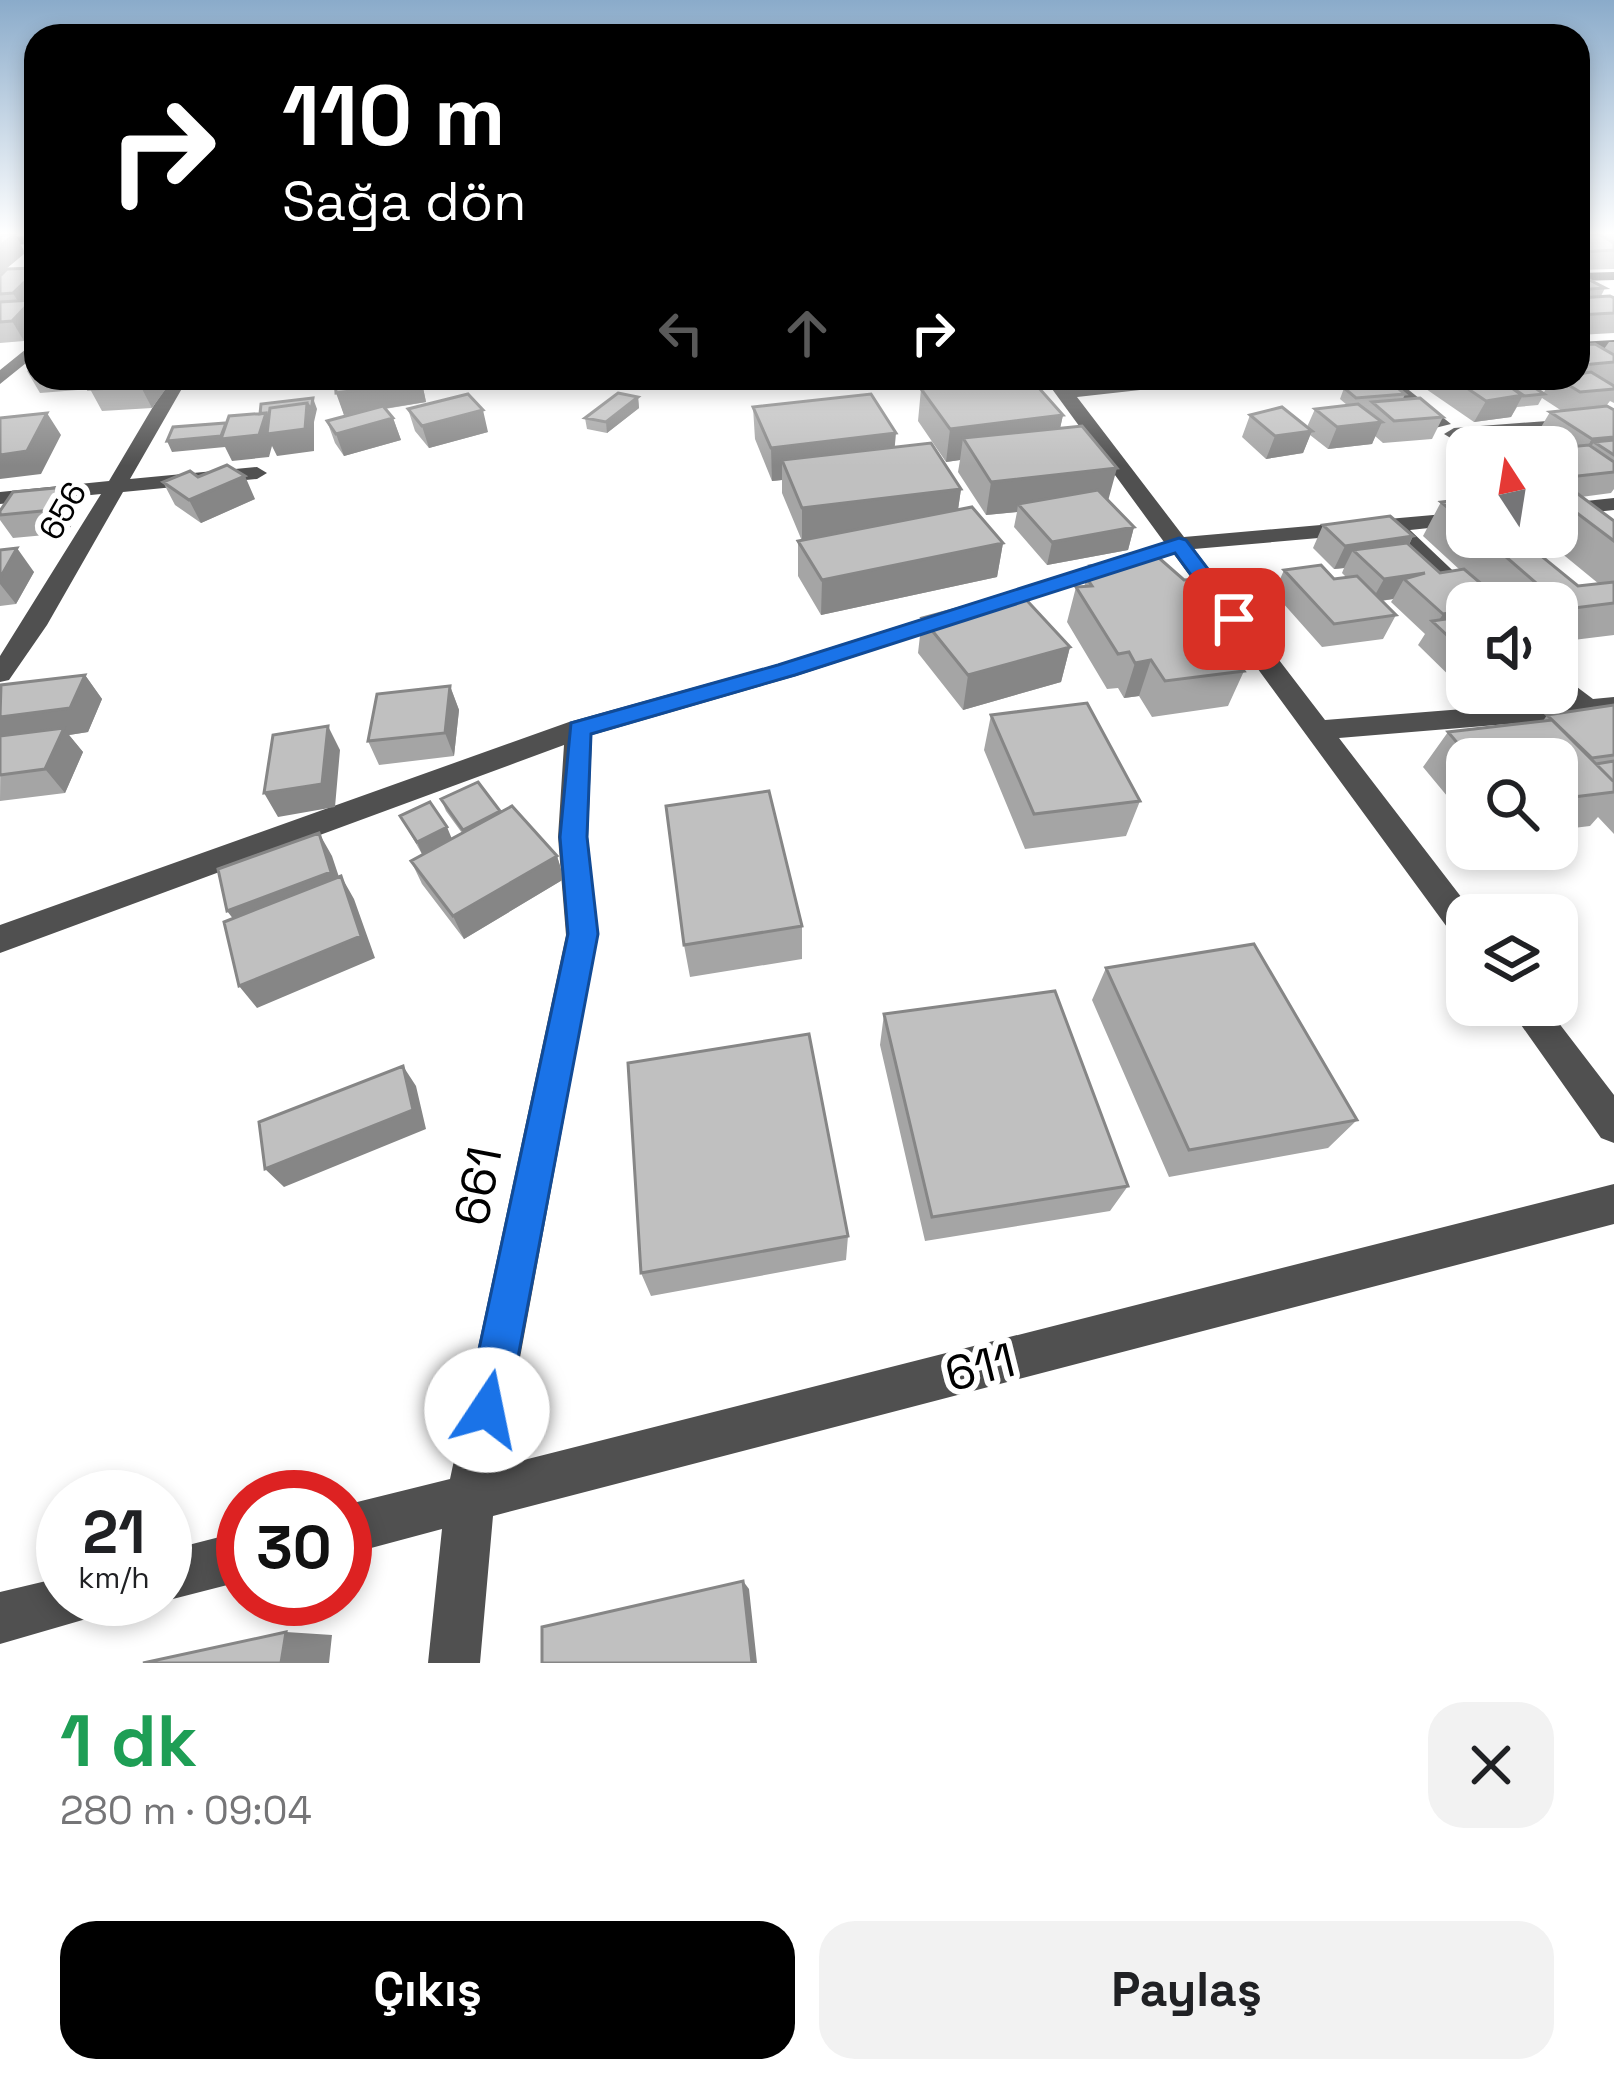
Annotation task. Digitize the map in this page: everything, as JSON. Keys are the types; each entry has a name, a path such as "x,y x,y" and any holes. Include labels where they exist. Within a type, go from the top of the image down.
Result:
{"street":[{"path":"0,379 24,356"},
{"name":"656","path":"0,674 35,625 172,390"},
{"path":"1063,390 1446,901"},
{"path":"1398,390 1446,428"},
{"path":"1578,426 1614,422"},
{"path":"0,498 257,473"},
{"path":"1578,507 1614,504"},
{"path":"0,939 579,729 787,670 1179,544 1446,520"},
{"path":"1393,525 1453,582"},
{"path":"1317,730 1600,707 1614,734"},
{"name":"661","path":"454,1663 470,1498 583,934 573,837 579,729"},
{"path":"1540,1026 1614,1125"},
{"name":"611","path":"372,1523 1614,1204"},
{"path":"0,1618 36,1609"}],"building":[{"path":"0,311 22,311 12,321 0,322"},
{"path":"1590,344 1614,355 1614,362 1590,364"},
{"path":"1590,372 1614,389 1580,392 1577,390 1590,390"},
{"path":"922,390 1041,390 1063,415 950,429"},
{"path":"1346,390 1400,390 1405,394 1356,398"},
{"path":"1470,390 1516,390 1523,395 1486,401"},
{"path":"1515,390 1544,394 1523,396"},
{"path":"618,393 638,397 606,422 585,418"},
{"path":"468,394 483,410 422,426 408,409"},
{"path":"871,394 896,433 771,448 753,407"},
{"path":"313,398 311,410 307,403 270,408 269,416 260,414 261,404"},
{"path":"1420,398 1443,417 1394,421 1372,402"},
{"path":"307,403 305,429 267,434 270,408"},
{"path":"1358,404 1382,422 1337,427 1315,409"},
{"path":"383,406 393,418 336,434 327,421"},
{"path":"1607,406 1614,410 1614,437 1592,439 1550,412"},
{"path":"1282,407 1312,431 1275,436 1250,415"},
{"path":"47,413 27,451 0,455 0,418"},
{"path":"266,413 259,435 221,439 229,416"},
{"path":"226,423 221,436 167,441 173,427"},
{"path":"1082,426 1117,468 991,482 963,438"},
{"path":"1614,440 1614,455 1594,442"},
{"path":"931,443 961,489 802,508 782,460"},
{"path":"1589,445 1614,462 1614,472 1578,476 1578,446"},
{"path":"227,465 245,476 189,500 163,482 190,471 198,477"},
{"path":"66,487 52,510 0,515 13,492"},
{"path":"1098,490 1134,527 1052,542 1018,504"},
{"path":"1578,494 1614,521 1614,541 1578,514"},
{"path":"972,507 1003,543 822,580 798,541"},
{"path":"1390,516 1413,536 1345,546 1323,525"},
{"path":"1407,543 1440,573 1464,569 1479,582 1446,582 1443,614 1404,579 1425,573 1384,579 1353,550"},
{"path":"17,548 0,578 0,550"},
{"path":"1159,558 1184,580 1197,579 1250,648 1237,650 1244,660 1236,661 1244,671 1165,681 1151,660 1135,663 1129,652 1118,654 1076,587 1092,586 1086,577 1097,576 1090,566"},
{"path":"1507,558 1544,558 1573,582 1535,582"},
{"path":"1321,565 1334,579 1357,576 1396,615 1334,624 1284,570"},
{"path":"1614,582 1614,603 1578,608 1578,586"},
{"path":"1019,592 1070,647 968,675 922,618"},
{"path":"1446,619 1446,634 1432,621"},
{"path":"85,675 70,708 0,717 1,685"},
{"path":"450,686 445,733 368,741 377,694"},
{"path":"1087,703 1140,801 1034,814 991,715"},
{"path":"1614,705 1614,755 1592,758 1578,745 1578,738 1571,738 1547,715"},
{"path":"1552,720 1570,738 1453,738 1448,732"},
{"path":"328,726 322,784 264,793 273,735"},
{"path":"64,728 45,769 0,775 0,736"},
{"path":"1578,746 1614,782 1614,792 1578,796"},
{"path":"1614,761 1614,782 1596,764"},
{"path":"478,782 500,811 463,830 441,799"},
{"path":"769,791 802,926 684,945 666,806"},
{"path":"430,802 447,827 417,842 400,816"},
{"path":"512,806 557,856 453,916 411,861"},
{"path":"319,833 331,872 227,911 218,869"},
{"path":"341,876 361,936 239,986 224,922"},
{"path":"1254,944 1357,1120 1189,1150 1106,968"},
{"path":"1055,991 1128,1186 932,1217 884,1014"},
{"path":"809,1034 848,1236 641,1273 628,1063"},
{"path":"403,1066 413,1110 265,1169 259,1122"},
{"path":"743,1581 752,1663 542,1663 542,1627"},
{"path":"286,1632 281,1663 143,1663"}],"route":[{"path":"487,1410 583,934 573,837 579,729 787,670 1179,544 1234,619"}]}
